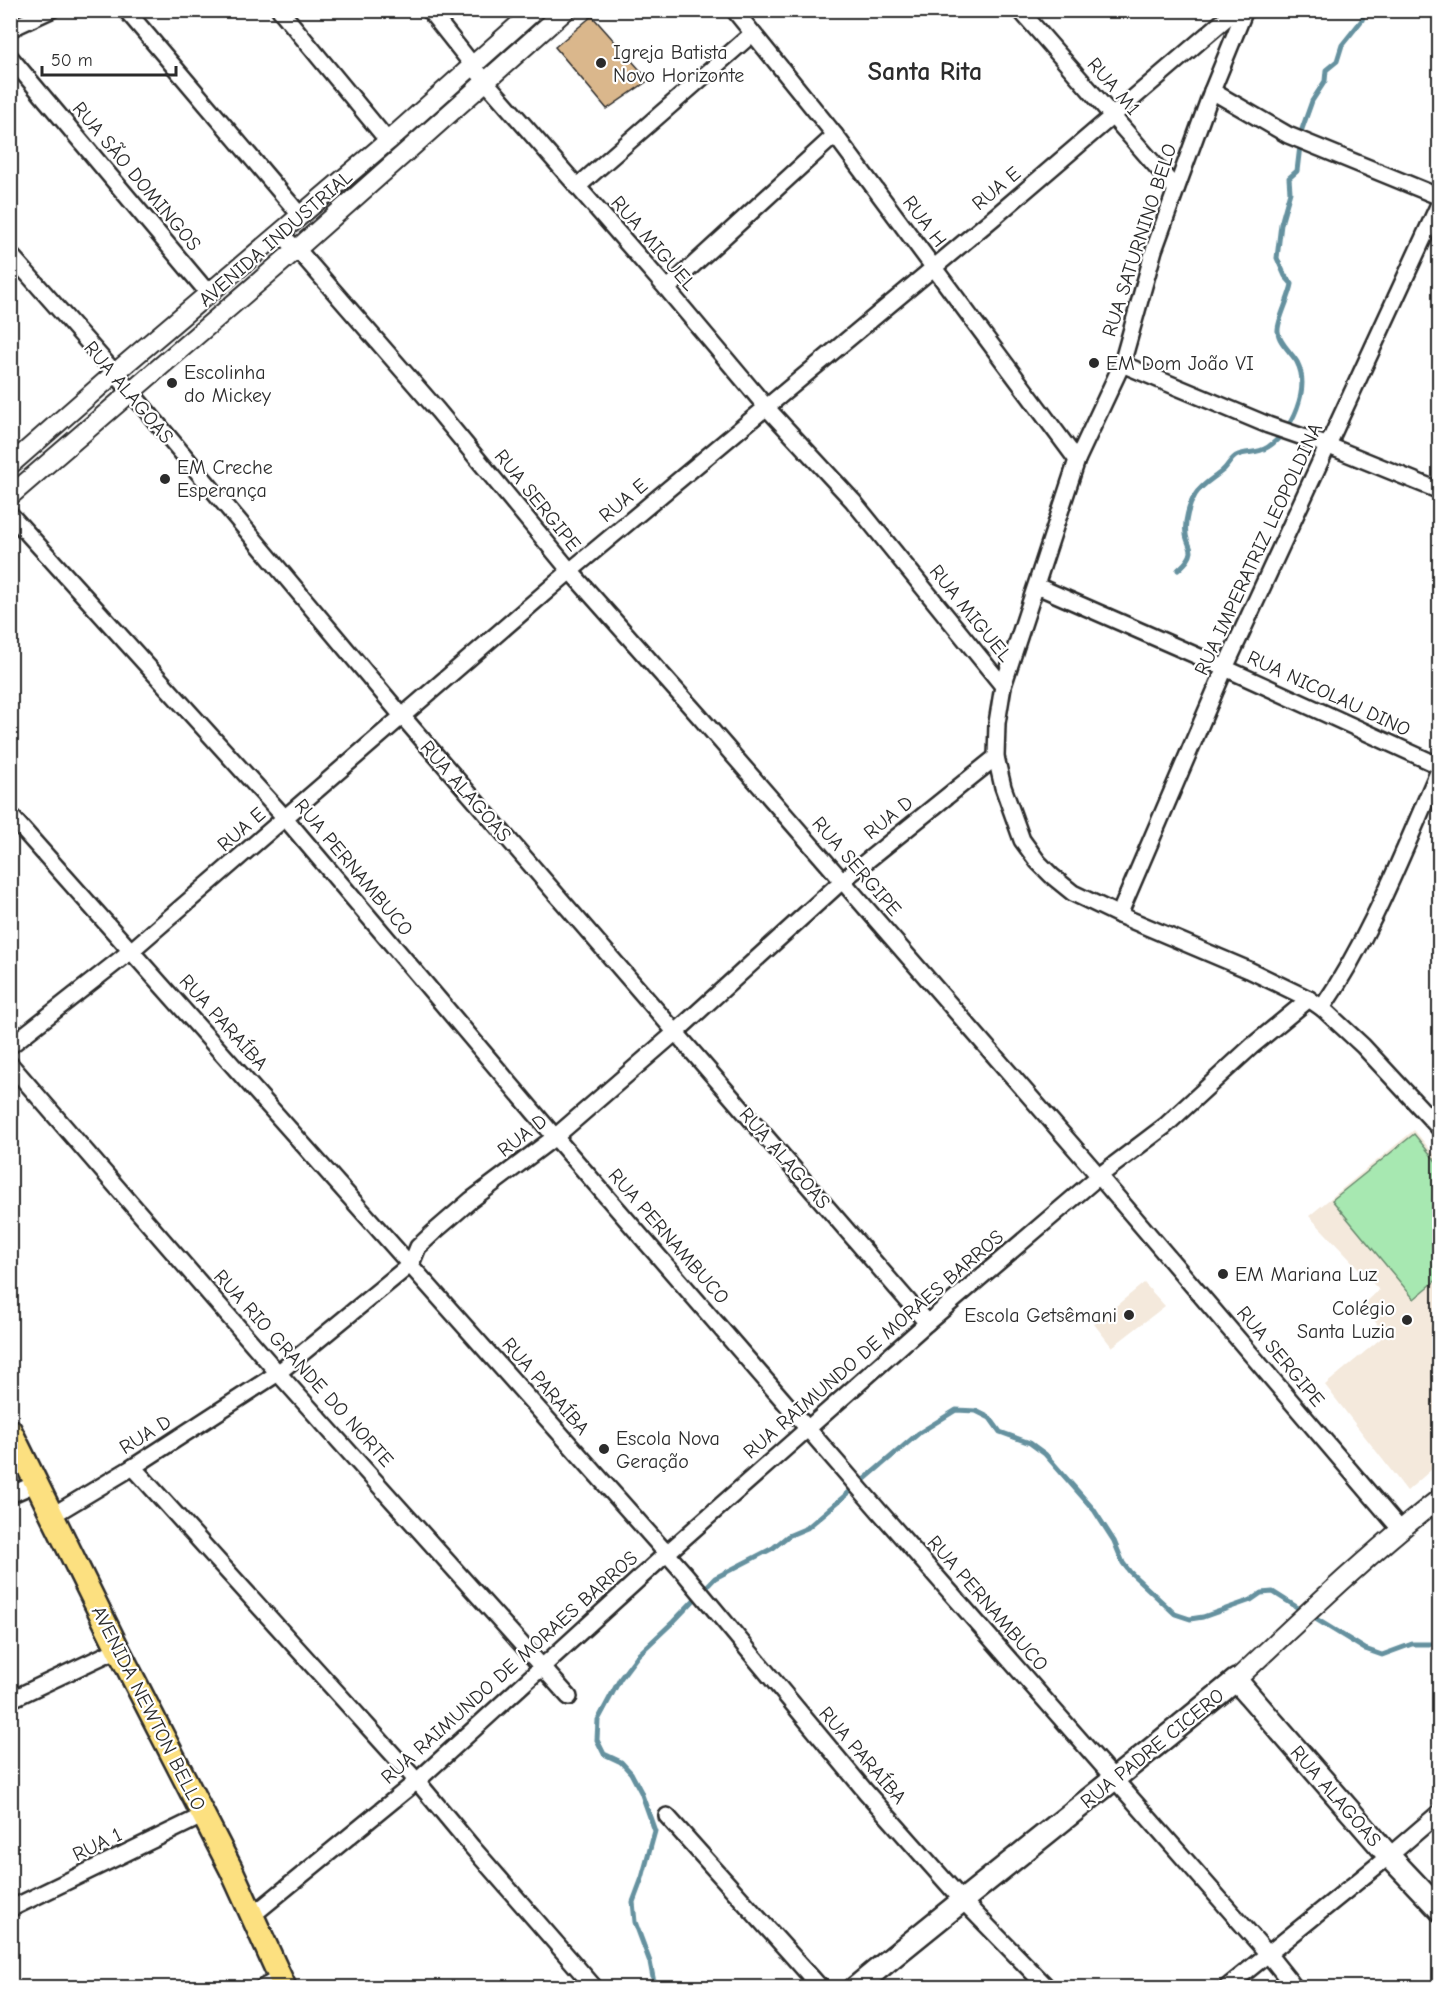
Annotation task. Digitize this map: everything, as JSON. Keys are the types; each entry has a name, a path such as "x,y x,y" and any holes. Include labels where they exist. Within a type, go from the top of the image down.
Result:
{"main road":[{"name":"AVENIDA NEWTON BELLO","path":"10,1430 253,1915 276,1984"},
{"name":"RUA PADRE CICERO","path":"855,1988 1236,1680"},
{"name":"RUA ALAGOAS","path":"1236,1680 1389,1856 1440,1910"}],"street":[{"path":"10,29 51,10"},
{"path":"126,10 300,215"},
{"path":"280,10 388,141"},
{"name":"RUA MIGUEL","path":"429,10 486,82 667,289 767,408 853,501 1003,686 997,723 996,757 1006,795 1022,840 1038,862 1073,893 1249,970 1309,999 1363,1046 1440,1129"},
{"name":"AVENIDA INDUSTRIAL","path":"10,465 388,141 535,10"},
{"name":"AVENIDA INDUSTRIAL","path":"10,496 297,249 566,10"},
{"name":"RUA H","path":"734,10 835,135 1077,460"},
{"name":"RUA M1","path":"1020,10 1176,189"},
{"name":"RUA E","path":"10,1046 132,950 570,571 767,408 1236,10"},
{"name":"RUA SATURNINO BELO","path":"1003,686 1077,460 1122,364 1154,250 1212,91 1245,10"},
{"path":"577,187 752,34"},
{"name":"RUA SÃO DOMINGOS","path":"10,57 209,294"},
{"path":"1212,91 1288,135 1440,200"},
{"path":"667,289 835,135"},
{"name":"RUA IMPERATRIZ LEOPOLDINA","path":"1119,915 1225,668 1329,446 1440,200"},
{"name":"RUA SERGIPE","path":"279,233 297,249 438,411 570,571 1099,1176 1400,1529"},
{"name":"RUA ALAGOAS","path":"10,254 115,373 402,716 927,1323"},
{"path":"1122,364 1268,425 1329,446 1440,491"},
{"name":"RUA PERNAMBUCO","path":"10,514 286,819 555,1137 879,1511 1116,1779 1295,1988"},
{"name":"RUA NICOLAU DINO","path":"1037,586 1225,668 1440,767"},
{"name":"RUA D","path":"53,1515 133,1467 278,1374 411,1264 418,1247 434,1232 471,1200 555,1137 676,1032 842,881 996,757"},
{"path":"1322,1008 1341,980 1373,919 1440,767"},
{"name":"RUA PARAÍBA","path":"10,815 685,1574 866,1792 962,1900 1048,1988"},
{"name":"RUA RAIMUNDO DE MORAES BARROS","path":"253,1915 417,1781 542,1665 927,1323 1099,1176 1165,1126 1309,999"},
{"name":"RUA RIO GRANDE DO NORTE","path":"10,1064 278,1374 569,1697"},
{"path":"133,1467 417,1781 471,1847 595,1987"},
{"path":"10,1495 37,1482"},
{"name":"RUA PADRE CICERO","path":"1236,1680 1322,1598 1400,1529 1440,1498"},
{"path":"10,1700 118,1649"},
{"path":"1226,1988 1440,1812"},
{"name":"RUA 1","path":"10,1909 202,1816"},
{"path":"668,1816 821,1988"}],"shaded area":[{"name":"Colégio Santa Luzia","path":"1414,1130 1439,1160 1439,1463 1407,1491 1325,1385 1385,1335 1363,1305 1379,1290 1309,1216"},
{"name":"Escola Getsêmani","path":"1144,1283 1165,1306 1112,1347 1094,1324"}],"green space":[{"path":"1414,1134 1439,1165 1439,1278 1414,1299 1332,1200"}],"building":[{"name":"Igreja Batista Novo Horizonte","path":"592,16 649,80 607,109 555,47"}],"waterway":[{"path":"1178,570 1190,555 1186,524 1195,495 1235,456 1264,449 1277,440 1285,431 1297,409 1302,384 1301,373 1297,362 1280,339 1278,331 1279,321 1292,284 1285,276 1277,258 1281,224 1290,192 1289,178 1297,171 1302,129 1312,101 1325,81 1326,70 1337,61 1342,45 1362,20 1365,10"},
{"path":"655,1988 650,1962 635,1922 633,1902 655,1831 641,1792 631,1773 621,1762 604,1754 597,1740 598,1720 620,1679 638,1655 715,1578 773,1548 788,1536 807,1528 919,1433 956,1410 976,1411 990,1418 1000,1432 1030,1443 1045,1454 1094,1510 1130,1572 1175,1614 1190,1619 1203,1617 1251,1600 1261,1593 1273,1592 1303,1611"},
{"path":"1311,1616 1365,1649 1382,1655 1412,1644 1440,1645"}],"place":[{"name":"Igreja Batista Novo Horizonte","path":"601,63"},
{"name":"EM Dom João VI","path":"1094,363"},
{"name":"Escolinha do Mickey","path":"172,383"},
{"name":"EM Creche Esperança","path":"165,479"},
{"name":"EM Mariana Luz","path":"1223,1274"},
{"name":"Escola Getsêmani","path":"1129,1315"},
{"name":"Colégio Santa Luzia","path":"1407,1320"},
{"name":"Escola Nova Geração","path":"604,1449"}],"district":[{"name":"Santa Rita","path":"925,71"}]}
